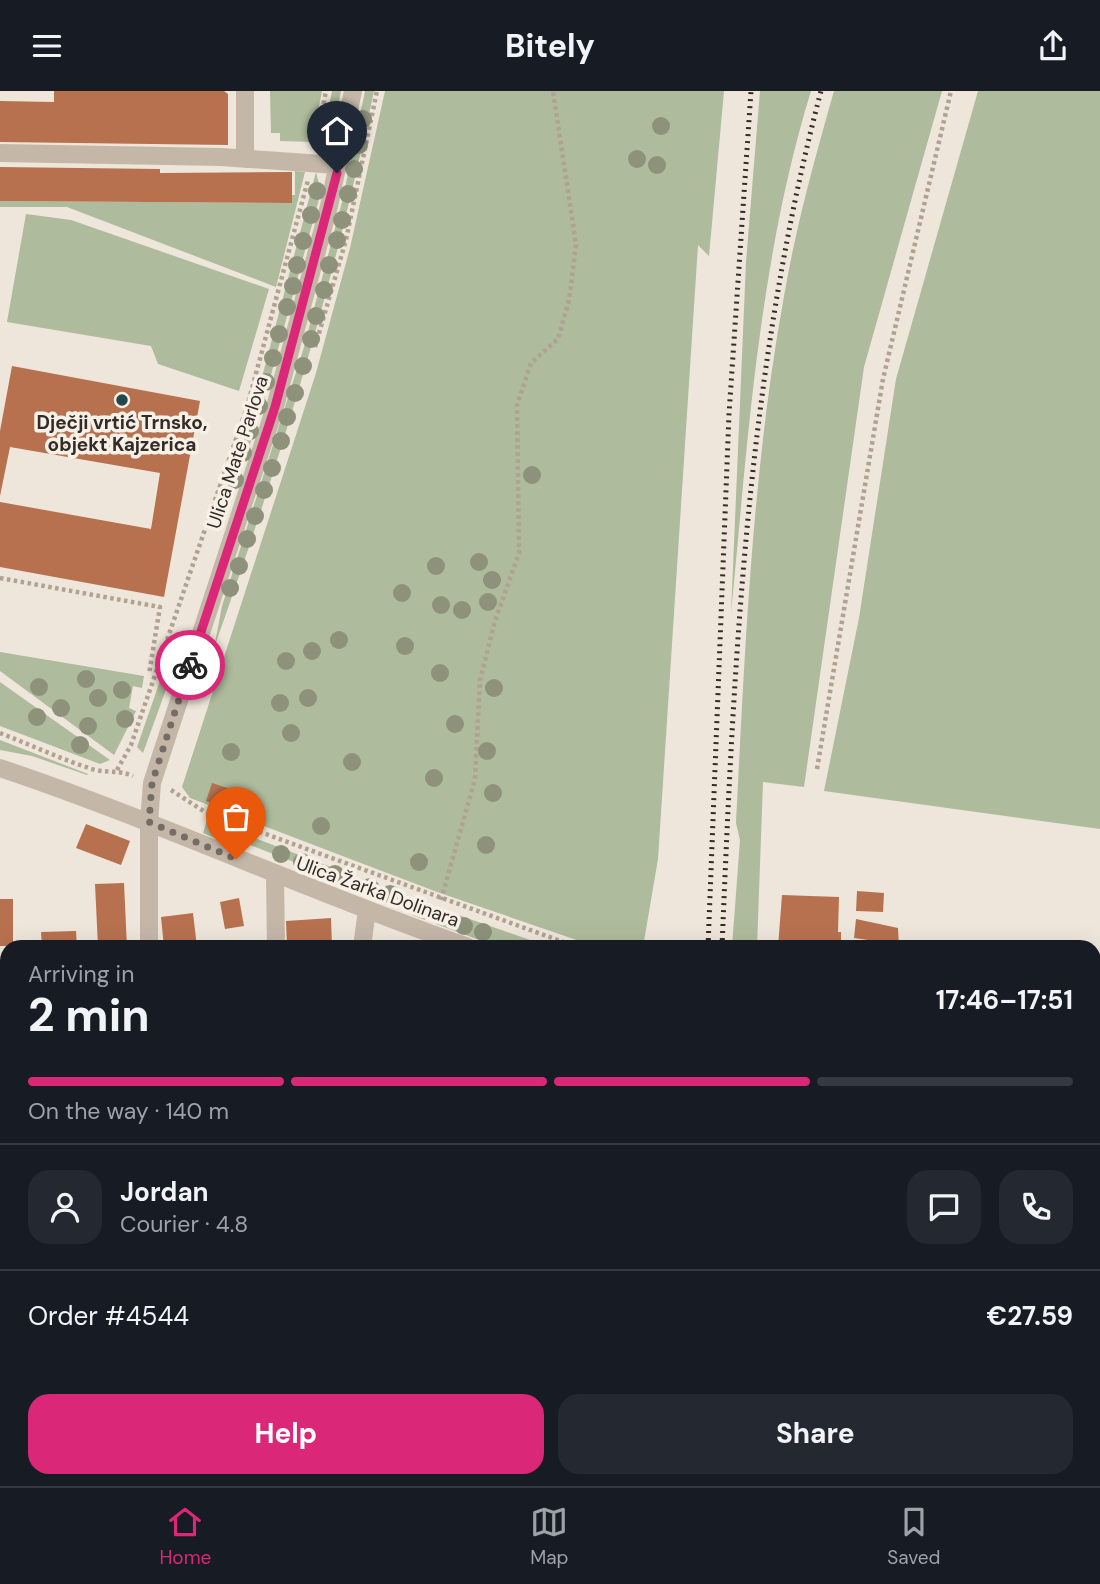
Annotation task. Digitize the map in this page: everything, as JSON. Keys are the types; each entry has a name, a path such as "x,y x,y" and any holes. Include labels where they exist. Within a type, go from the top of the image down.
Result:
{"street":[{"path":"245,91 245,159"},
{"name":"Ulica Mate Parlova","path":"149,940 149,822 152,783 275,407 338,165 353,91"},
{"path":"0,153 245,159 338,165"},
{"name":"Ulica Žarka Dolinara","path":"0,768 149,822 275,876 449,940"},
{"path":"275,876 276,940"},
{"path":"363,940 367,910"}],"path":[{"path":"314,153 326,91"},
{"path":"441,899 475,779 480,680 495,621 519,553 517,405 531,363 558,339 569,300 576,245 553,91"},
{"path":"817,769 883,379 951,91"},
{"path":"117,770 131,745 247,407 310,169"},
{"path":"0,578 160,607 149,674"},
{"path":"145,642 154,643"},
{"path":"0,733 99,771 117,770 128,774"},
{"path":"174,792 205,812 557,940"}],"green space":[{"path":"270,91 322,91 312,142 280,141 280,133 271,133"},
{"path":"332,91 341,91 334,129 322,142"},
{"path":"365,91 374,91 342,232 283,441 214,648 222,606 304,347 343,198"},
{"path":"385,91 724,91 709,256 698,245 658,859 644,940 577,940 437,892 190,798 182,787 316,373 350,248"},
{"path":"760,91 811,91 793,155 767,284 750,416 731,614 746,262"},
{"path":"834,91 942,91 864,367 804,787 763,782 757,940 733,940 740,840 736,823 757,497 772,367 793,249"},
{"path":"978,91 1100,91 1100,829 824,791 859,618 896,379"},
{"path":"295,171 305,172 276,287 67,207 0,207 0,201 292,203 292,195 295,195"},
{"path":"316,172 321,192 268,386 236,489 228,487 261,381"},
{"path":"26,214 71,220 269,289 239,391 158,364 151,346 7,322"},
{"path":"0,652 144,676 142,688 133,686 129,708 136,711 114,755 0,671"},
{"path":"160,681 168,684 143,753 137,747"},
{"path":"0,682 110,760 100,764 0,726"},
{"path":"0,740 88,774 32,756 0,750"},
{"path":"207,820 428,904 430,908 425,920 412,915 412,908 245,843 240,849 203,833"},
{"path":"444,910 530,940 479,940 436,924"}],"building":[{"path":"54,91 224,91 228,94 228,145 0,142 0,101 54,102"},
{"path":"0,167 160,169 160,173 292,172 292,203 0,201"},
{"path":"12,366 200,401 164,597 0,567 0,502 151,529 160,473 10,447 0,496 0,431"},
{"path":"212,783 230,789 223,807 206,801"},
{"path":"86,824 130,841 121,865 76,848"},
{"path":"124,883 127,940 98,940 95,884"},
{"path":"857,891 884,893 883,912 856,911"},
{"path":"782,895 839,897 838,932 841,932 841,940 779,940"},
{"path":"239,898 244,926 225,929 220,902"},
{"path":"0,899 13,899 13,940 0,940"},
{"path":"193,913 196,940 163,940 161,917"},
{"path":"331,918 332,940 287,940 286,921"},
{"path":"856,919 898,928 899,940 854,938"},
{"path":"76,931 77,940 42,940 41,932"}],"railway":[{"path":"708,940 729,414 751,91"},
{"path":"722,940 739,623 760,409 796,196 821,91"}],"way so far":[{"path":"190,665 152,783 149,822 236,859"}],"place":[{"name":"Dječji vrtić Trnsko, objekt Kajzerica","path":"122,400"}],"route":[{"path":"190,665 275,407 337,173"}]}
